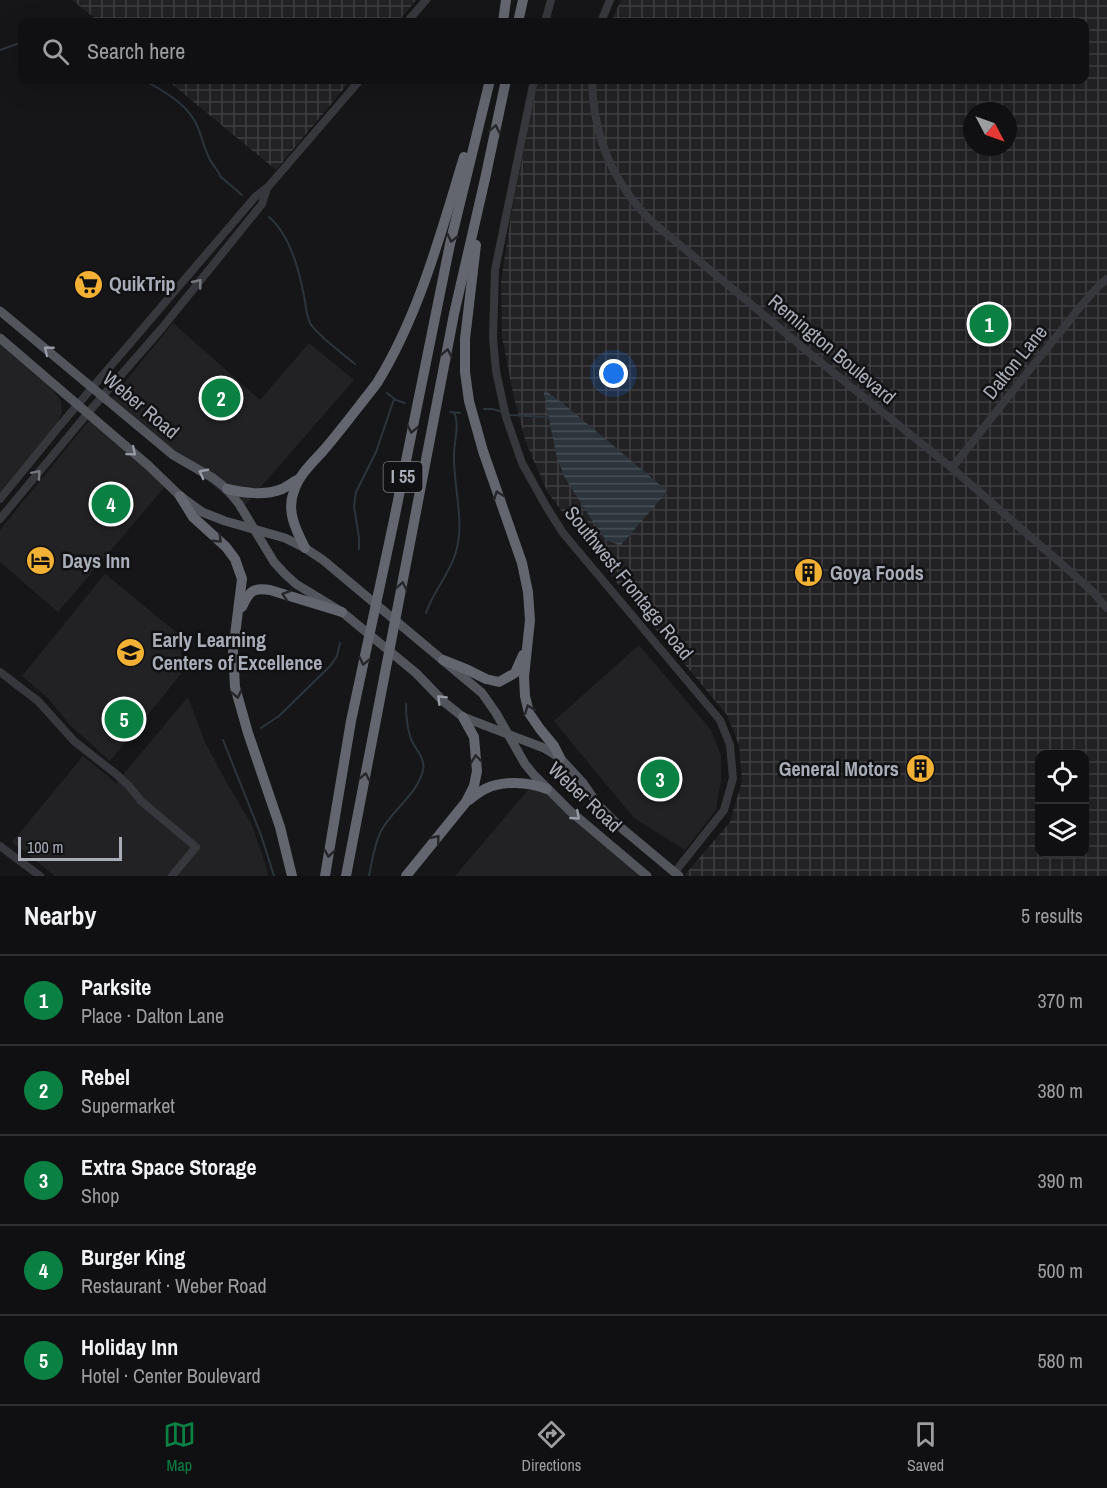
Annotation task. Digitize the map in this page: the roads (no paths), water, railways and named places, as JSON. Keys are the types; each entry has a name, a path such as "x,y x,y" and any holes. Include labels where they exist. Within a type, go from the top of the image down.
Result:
{"highway":[{"path":"504,18 506,0"},
{"path":"519,18 523,0"},
{"path":"305,548 295,528 291,506 293,493 299,479 337,435 376,384 400,339 434,260 488,84"},
{"name":"I 55","path":"325,876 351,721 450,244 488,84"},
{"name":"I 55","path":"346,876 454,314 505,84"},
{"path":"485,179 465,339 465,372 469,401 483,451 522,563 528,592 530,620 524,677 525,696 530,713 560,758"},
{"path":"227,489 248,493 267,492 282,489 299,479"},
{"path":"180,496 193,518 226,547 235,559 242,579 233,651 235,687 245,725 280,827 292,876"},
{"path":"238,615 247,596 252,591 260,589 342,612"},
{"path":"443,660 468,669 486,679 499,682 515,673 528,641"},
{"path":"406,876 466,802 474,786 477,771 474,737 463,717"},
{"path":"466,802 493,786 522,784 547,789"}],"main road":[{"name":"Weber Road","path":"0,310 173,455 213,478 227,489 239,504 274,562 296,584 342,612 416,673 444,702 463,717 544,748 560,758 583,783 598,805 619,826 677,874"},
{"name":"Weber Road","path":"0,338 180,496 202,512 285,538 305,548 323,560 423,643 482,693 525,764 547,789 647,876"}],"street":[{"path":"410,18 426,0"},
{"path":"546,18 551,0"},
{"path":"603,18 610,0"},
{"path":"0,499 255,197 268,187 357,84"},
{"name":"Southwest Frontage Road","path":"533,84 495,270 493,338 496,371 506,417 522,463 546,506 563,533 720,720 730,745 733,778 724,810 677,874"},
{"name":"Remington Boulevard","path":"592,84 599,137 611,166 629,195 650,220 952,468 1092,591 1107,608"},
{"path":"0,519 162,328 262,204 268,187"},
{"name":"Dalton Lane","path":"952,468 1019,381 1083,304 1107,279"},
{"path":"0,672 38,701 74,741 116,774 141,801 196,847 172,876"},
{"path":"0,846 40,876"}],"waterway":[{"path":"0,50 18,43"},
{"path":"150,84 176,100 189,113 195,121 210,160 220,176 242,195"},
{"path":"269,217 283,233 293,253 310,323 355,364"},
{"path":"387,393 405,403"},
{"path":"359,549 354,506 356,492 376,452 394,399"},
{"path":"484,409 503,412"},
{"path":"450,412 460,413"},
{"path":"426,613 452,563 458,543 459,518 454,467 457,422 454,413"},
{"path":"508,413 549,418"},
{"path":"261,728 279,716 331,665 337,656 340,643"},
{"path":"369,876 381,831 416,787 423,770 423,761 409,732 406,704"},
{"path":"223,740 261,835 274,876"}],"place":[{"name":"QuikTrip","path":"88,284"},
{"name":"Parksite","path":"989,324"},
{"name":"Rebel","path":"221,398"},
{"name":"Burger King","path":"111,504"},
{"name":"Days Inn","path":"41,561"},
{"name":"Goya Foods","path":"809,573"},
{"name":"Early Learning Centers of Excellence","path":"131,652"},
{"name":"Holiday Inn","path":"124,719"},
{"name":"General Motors","path":"920,769"},
{"name":"Extra Space Storage","path":"660,779"}]}
